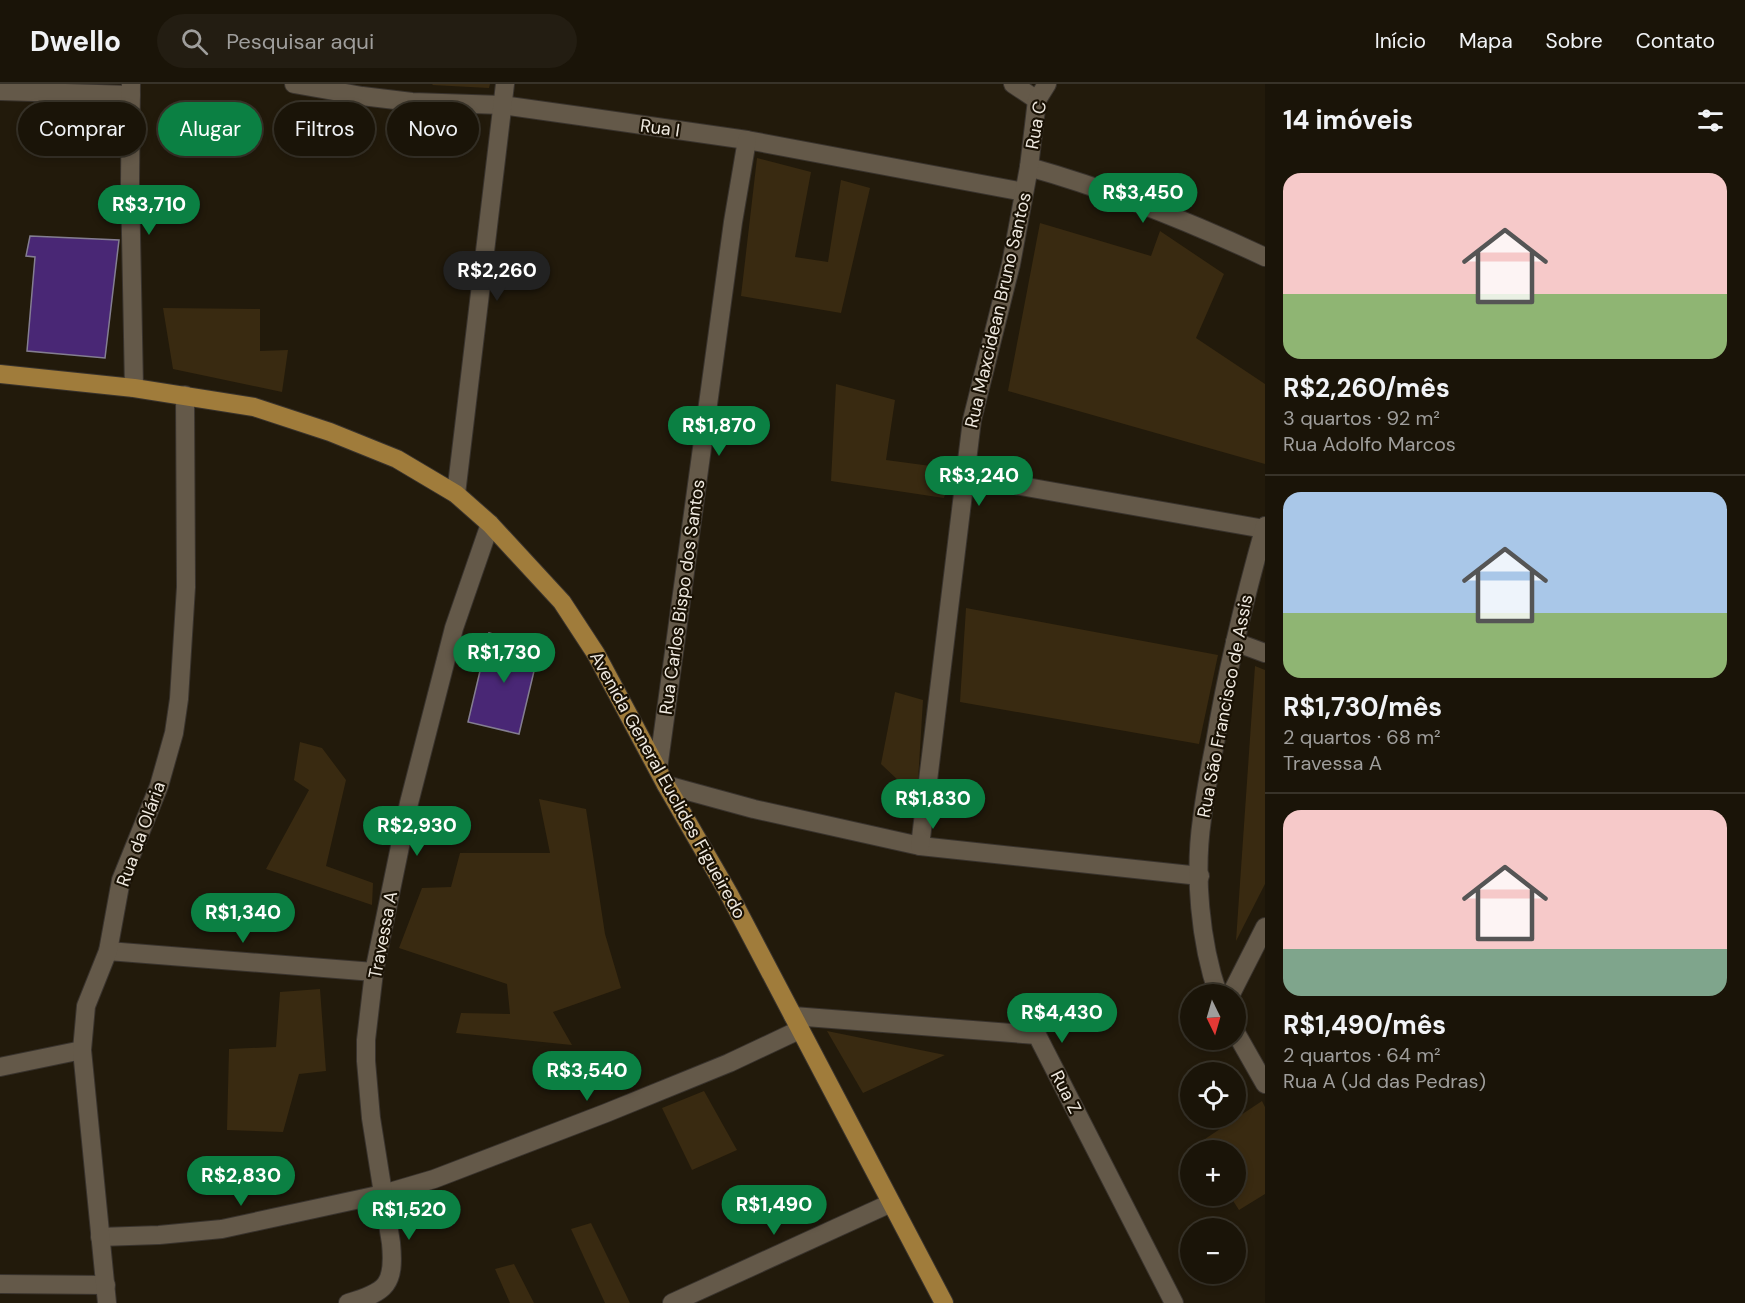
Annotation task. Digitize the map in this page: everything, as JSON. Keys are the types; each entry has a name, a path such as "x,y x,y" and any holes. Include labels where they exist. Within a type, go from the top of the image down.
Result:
{"main road":[{"name":"Avenida General Euclides Figueiredo","path":"0,374 134,388 254,407 330,432 397,459 456,494 490,524 562,602 596,654 662,777 729,894 944,1303"}],"street":[{"name":"Rua I","path":"294,84 412,102 502,105 747,140 1024,192"},
{"path":"456,494 505,84"},
{"path":"1013,84 1037,100"},
{"name":"Rua C","path":"1029,167 1037,100 1047,84"},
{"path":"0,91 131,89 134,388"},
{"name":"Rua Carlos Bispo dos Santos","path":"662,777 733,222 747,140"},
{"path":"1029,167 1085,183 1127,199 1195,225 1265,257"},
{"name":"Rua Maxcidean Bruno Santos","path":"920,846 972,420 1011,264 1029,167"},
{"name":"Rua da Olária","path":"107,1303 82,1050 86,1006 108,951 122,880 159,786 174,733 179,699 186,587 185,395"},
{"path":"964,476 1264,527"},
{"name":"Travessa A","path":"348,1303 367,1298 388,1283 392,1275 393,1263 371,1118 366,1061 374,972 410,803 449,650 490,524"},
{"name":"Rua São Francisco de Assis","path":"1214,984 1205,942 1200,876 1201,821 1235,642 1264,527"},
{"path":"1235,642 1265,653"},
{"path":"662,777 754,809 920,846 1200,876"},
{"path":"1237,984 1265,927"},
{"path":"108,951 374,972"},
{"path":"100,1237 159,1235 222,1229 382,1194 456,1172 729,1063 796,1023"},
{"name":"Rua Z","path":"796,1023 1037,1035 1174,1303"},
{"path":"0,1067 82,1050"},
{"path":"1246,1050 1265,1084"},
{"path":"672,1303 891,1203"},
{"path":"0,1284 106,1284"}],"shaded area":[{"path":"433,84 490,84 489,88"},
{"path":"757,158 811,172 795,257 828,262 841,180 870,188 841,313 741,296"},
{"path":"1040,223 1151,256 1160,231 1224,274 1196,338 1265,384 1265,464 1008,391"},
{"path":"163,308 260,309 260,351 288,350 282,392 173,369"},
{"path":"836,384 895,400 886,460 953,469 944,498 831,481"},
{"path":"966,608 1218,655 1199,744 960,702"},
{"path":"1255,666 1265,670 1265,884 1236,941"},
{"path":"895,692 923,700 917,798 881,764"},
{"path":"300,742 322,748 346,780 326,866 373,883 372,905 266,869 309,790 294,780"},
{"path":"539,799 586,809 605,934 621,988 553,1012 572,1045 456,1033 461,1013 510,1014 507,984 399,948 422,888 451,887 460,853 550,853"},
{"path":"320,989 326,1071 299,1074 283,1132 227,1130 229,1049 276,1047 280,992"},
{"path":"827,1031 945,1055 863,1093"},
{"path":"704,1091 737,1150 692,1170 662,1108"},
{"path":"1262,1101 1265,1107 1265,1194 1246,1206 1246,1140 1204,1140 1222,1128 1246,1128 1246,1112"},
{"path":"591,1223 630,1303 605,1303 571,1229"},
{"path":"514,1264 534,1303 510,1303 495,1269"}],"building":[{"path":"30,236 119,240 105,358 27,351 35,257 26,256"},
{"path":"489,633 540,646 519,734 468,722"}]}
